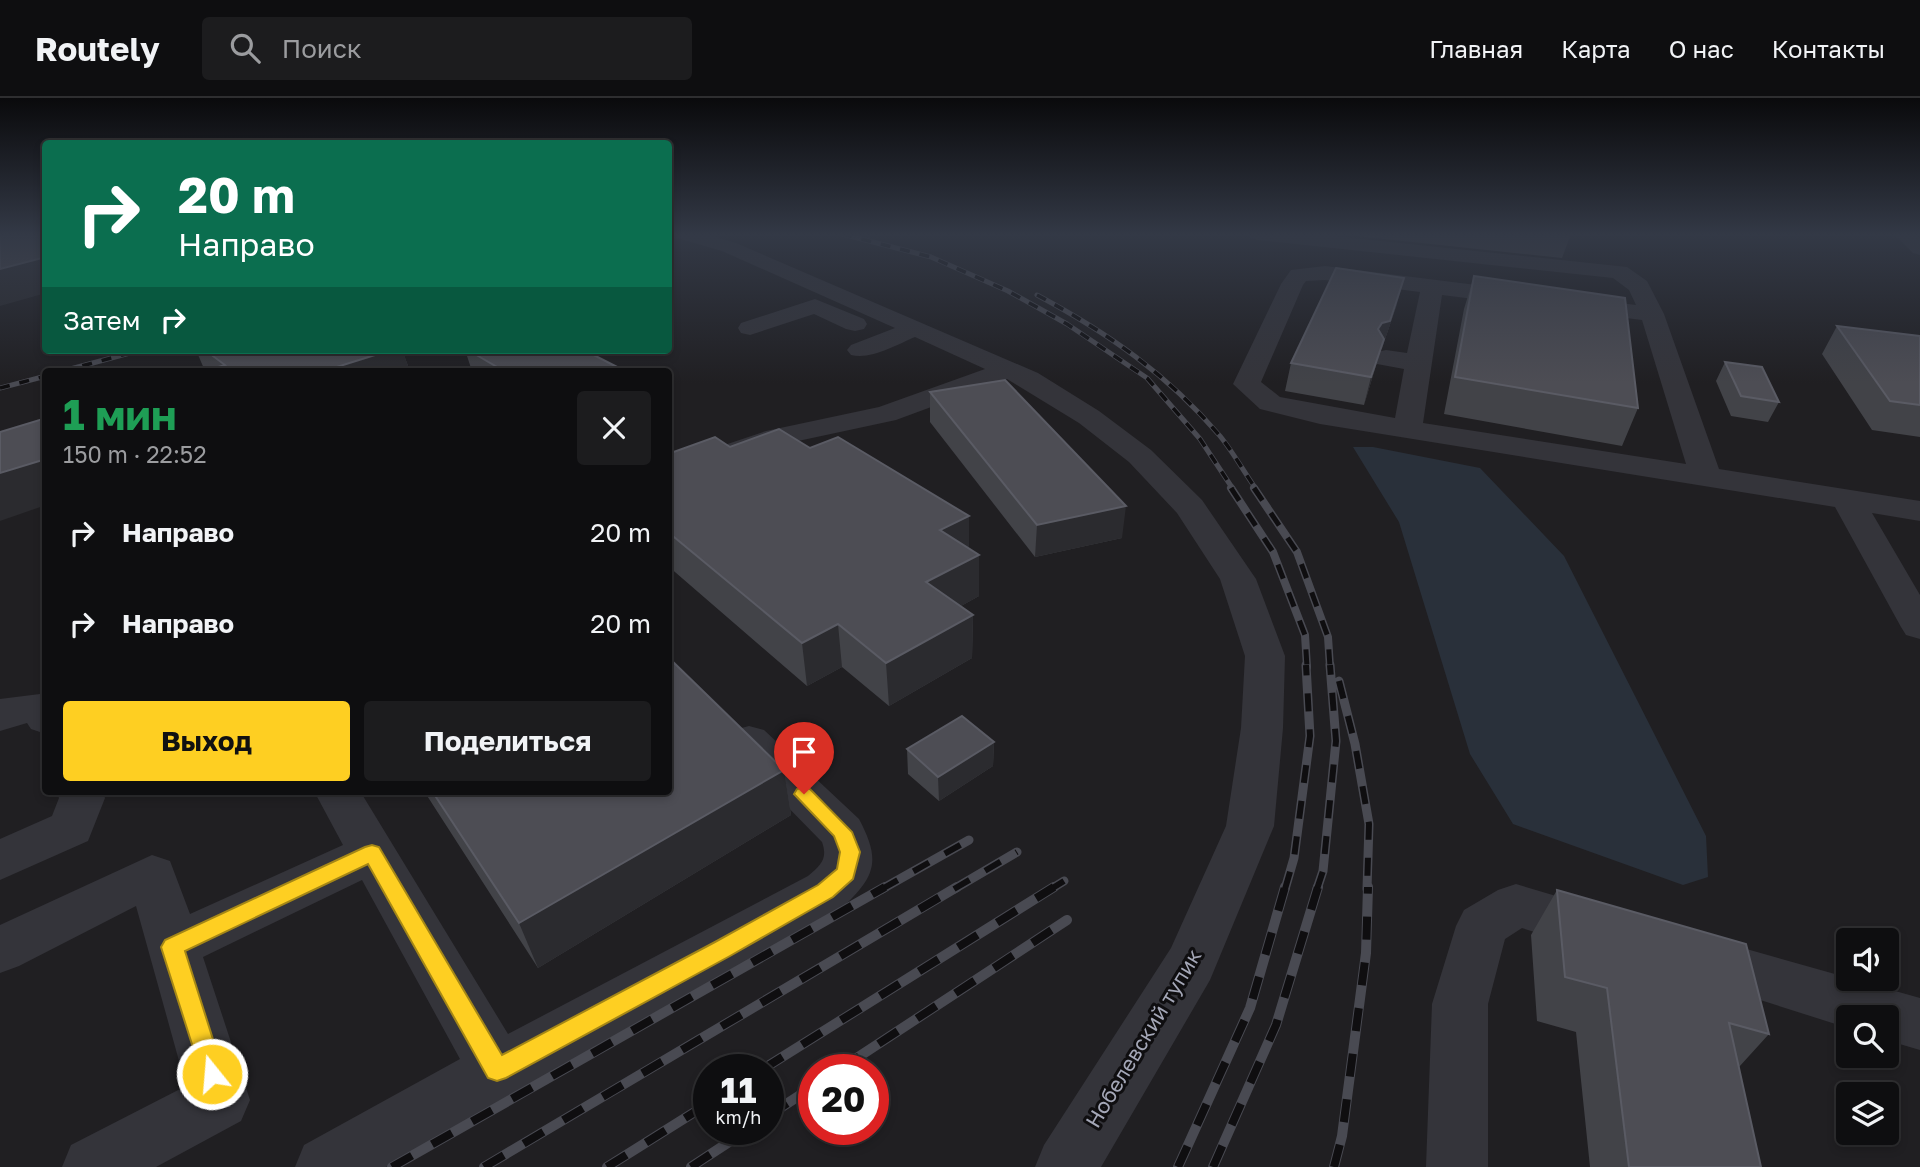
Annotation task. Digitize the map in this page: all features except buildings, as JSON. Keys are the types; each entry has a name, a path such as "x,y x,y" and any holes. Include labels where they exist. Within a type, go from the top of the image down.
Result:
{"street":[{"name":"Нобелевский тупик","path":"803,284 903,334 1008,370 1089,417 1140,456 1190,507 1238,579 1265,656 1262,728 1250,826 1191,963 1066,1167"},
{"path":"1292,284 1247,384 1270,403 1407,429 1920,511"},
{"path":"1408,284 1652,314"},
{"path":"1636,284 1652,314 1706,477"},
{"path":"1407,429 1432,287"},
{"path":"750,328 815,306 903,334"},
{"path":"860,350 903,334"},
{"path":"1385,358 1419,363"},
{"path":"672,474 776,437 886,414 1008,370"},
{"path":"1847,499 1920,627"},
{"path":"0,716 12,710 40,708 42,712"},
{"path":"326,1167 497,1070 736,942 826,891 846,873 850,852 842,832 717,710"},
{"path":"0,860 71,828 81,795"},
{"path":"339,795 497,1070"},
{"path":"172,947 372,853"},
{"path":"0,950 152,875 220,1100 93,1167"},
{"path":"1457,1167 1460,1004 1482,926 1516,905 1920,1024"}],"shaded area":[{"path":"0,284 42,284 42,354 672,354 672,284 1920,284 1920,1167 0,1167"},
{"path":"1353,447 1373,447 1480,468 1564,556 1706,836 1708,877 1683,885 1513,824 1470,754 1399,522"}],"railway":[{"path":"992,284 1067,324 1147,378 1200,439 1233,489"},
{"path":"1037,295 1088,324 1158,374 1220,436 1256,489"},
{"path":"74,368 126,354"},
{"path":"0,388 42,377"},
{"path":"1231,488 1273,552 1305,635 1307,667"},
{"path":"1254,488 1297,552 1328,637 1330,667"},
{"path":"1285,889 1294,858 1310,736 1306,665"},
{"path":"1317,889 1323,871 1336,741 1330,665"},
{"path":"1339,681 1355,744 1369,824 1367,889"},
{"path":"882,889 969,840"},
{"path":"954,889 1017,852"},
{"path":"1051,889 1064,881"},
{"path":"392,1167 885,887"},
{"path":"484,1167 957,887"},
{"path":"784,1056 1054,887"},
{"path":"1178,1167 1250,1008 1285,887"},
{"path":"1213,1167 1276,1025 1318,887"},
{"path":"1334,1167 1342,1136 1366,953 1368,887"},
{"path":"863,1054 1067,920"},
{"path":"784,1106 798,1096"},
{"path":"607,1167 693,1113"},
{"path":"691,1167 725,1145"}],"route":[{"path":"212,1074 172,947 372,853 497,1070 826,891 846,873 850,852 842,832 804,794"}]}
